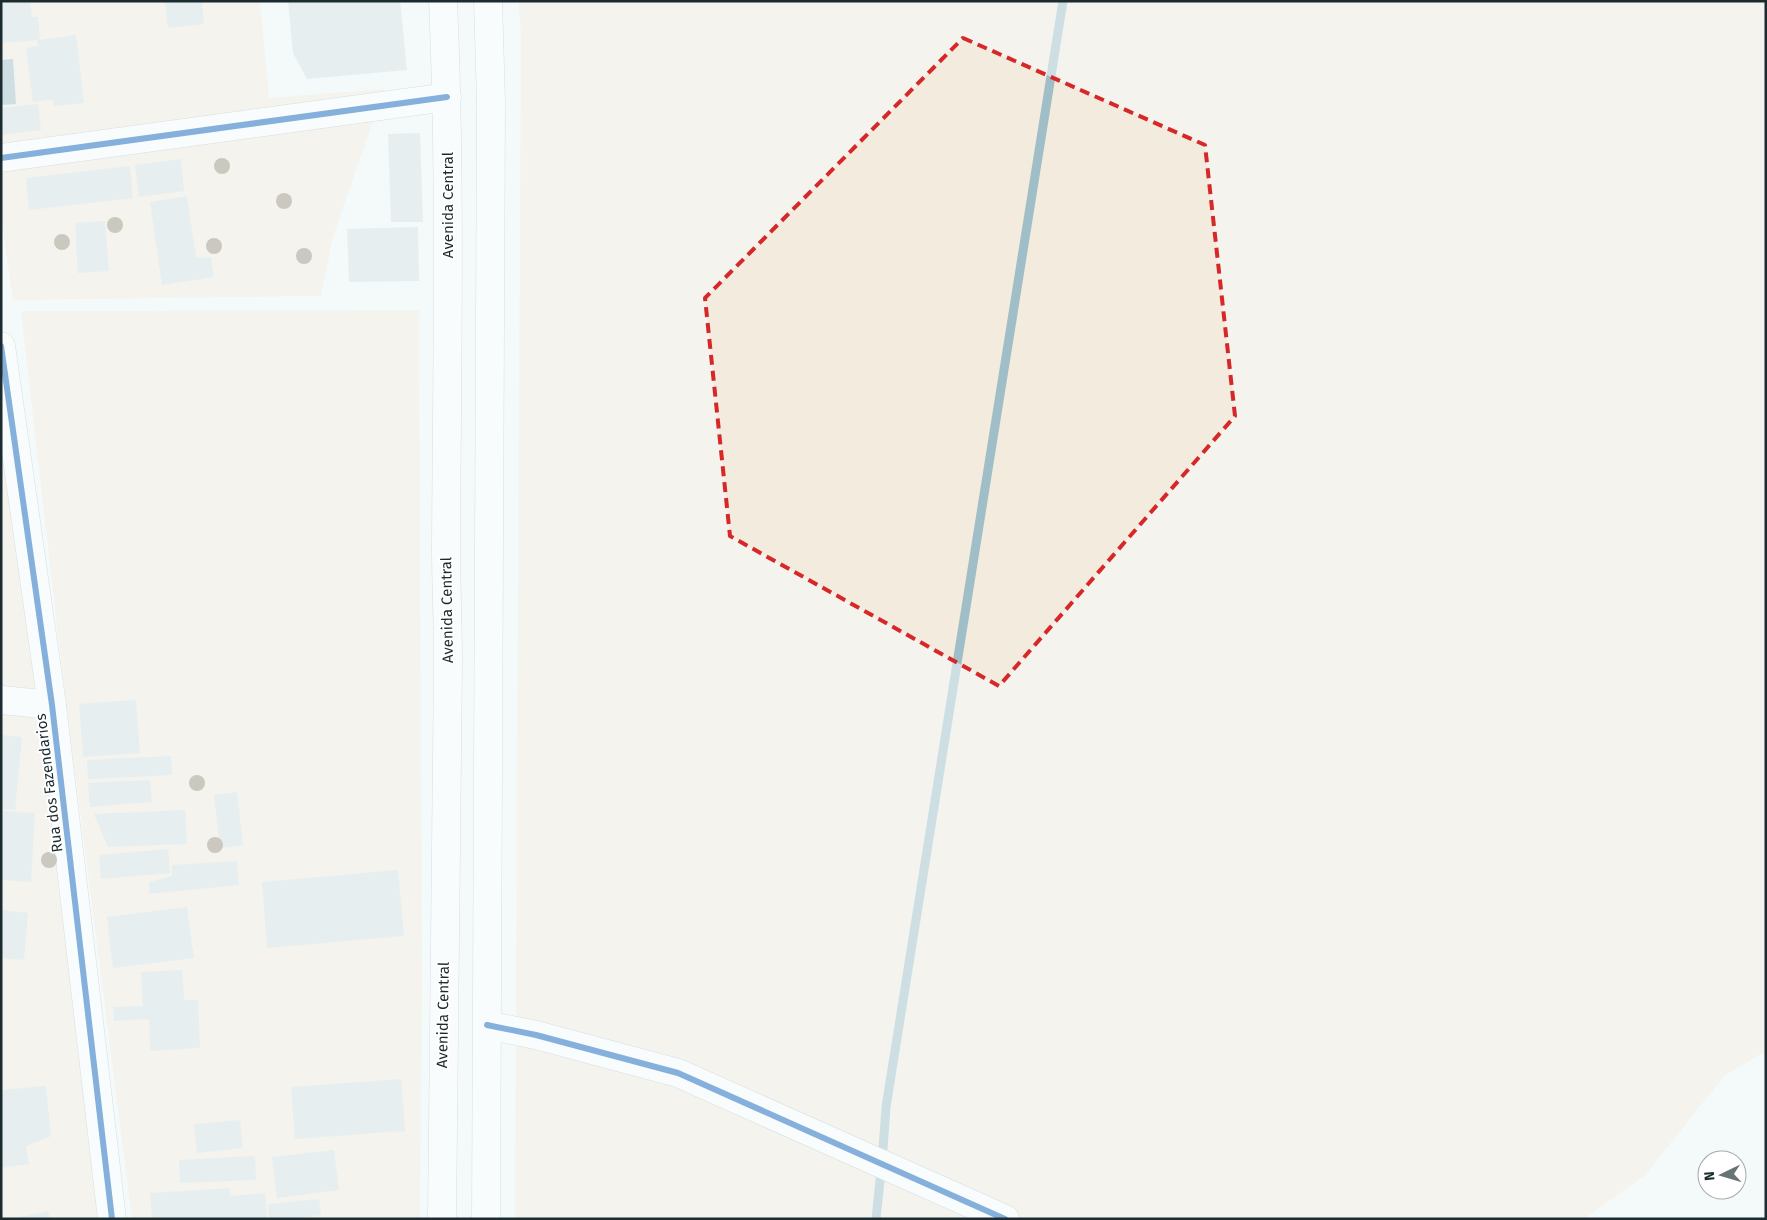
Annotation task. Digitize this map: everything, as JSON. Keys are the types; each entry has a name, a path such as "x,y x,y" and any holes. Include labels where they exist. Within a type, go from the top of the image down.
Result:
{"main road":[{"name":"Avenida Central","path":"442,1219 448,659 446,551 447,98 443,1"},
{"path":"486,1219 492,102 488,1"},
{"path":"1,158 447,98"},
{"name":"Rua dos Fazendarios","path":"1,346 52,705 112,1219"},
{"path":"1,700 52,705"},
{"path":"487,1024 536,1035 678,1073 1005,1219"}],"highlighted area":[{"path":"963,38 1205,145 1235,416 999,686 730,536 705,298"}],"shaded area":[{"path":"1,1 260,1 269,98 384,89 333,237 321,296 13,300 1,216"},
{"path":"518,1 1766,1 1766,1051 1724,1076 1645,1175 1584,1219 515,1219 521,32"},
{"path":"419,310 422,983 420,1219 132,1219 62,669 21,311"},
{"path":"1,392 98,1219 1,1219"}],"water":[{"path":"13,59 16,104 1,105 1,60"}],"building":[{"path":"1,1 30,1 32,17 38,17 40,40 76,35 84,103 54,106 53,99 33,102 26,48 38,46 37,40 1,43"},
{"path":"165,1 202,1 204,24 168,28"},
{"path":"288,1 400,1 407,70 307,79 293,53"},
{"path":"38,104 41,130 1,135 1,108"},
{"path":"420,133 423,222 391,222 388,134"},
{"path":"181,159 184,191 139,197 135,165"},
{"path":"130,166 133,198 29,210 26,178"},
{"path":"187,196 196,258 211,257 214,277 162,285 150,202"},
{"path":"105,221 109,271 78,273 75,223"},
{"path":"418,227 419,281 349,282 347,229"},
{"path":"136,700 140,753 83,757 79,704"},
{"path":"1,735 22,737 15,810 1,809"},
{"path":"171,756 172,775 88,779 87,760"},
{"path":"150,780 152,802 90,807 88,783"},
{"path":"237,792 243,845 220,848 214,795"},
{"path":"185,810 187,844 108,847 94,814"},
{"path":"1,811 35,813 31,882 1,880"},
{"path":"168,849 170,873 101,879 99,855"},
{"path":"237,861 239,885 149,894 149,882 172,876 172,865"},
{"path":"398,870 404,936 267,948 262,882"},
{"path":"187,907 194,958 113,968 107,917"},
{"path":"1,910 28,913 24,960 1,958"},
{"path":"182,970 184,1000 198,1000 200,1048 150,1051 149,1019 114,1021 113,1007 143,1006 141,972"},
{"path":"401,1079 405,1131 295,1139 291,1087"},
{"path":"46,1086 51,1136 26,1146 29,1164 1,1168 1,1090"},
{"path":"240,1120 243,1148 197,1153 194,1124"},
{"path":"334,1150 339,1190 277,1198 272,1157"},
{"path":"255,1156 256,1180 180,1183 179,1160"},
{"path":"230,1188 230,1196 265,1193 267,1219 152,1219 150,1193"},
{"path":"319,1199 321,1215 269,1219 268,1204"},
{"path":"48,1211 50,1219 16,1219 16,1218"}],"waterway":[{"path":"883,1149 886,1107 1063,1"},
{"path":"876,1219 881,1171"}],"cycle path":[{"path":"1,158 447,97"},
{"path":"1,346 52,705 112,1219"},
{"path":"487,1025 536,1035 678,1073 1005,1219"}]}
